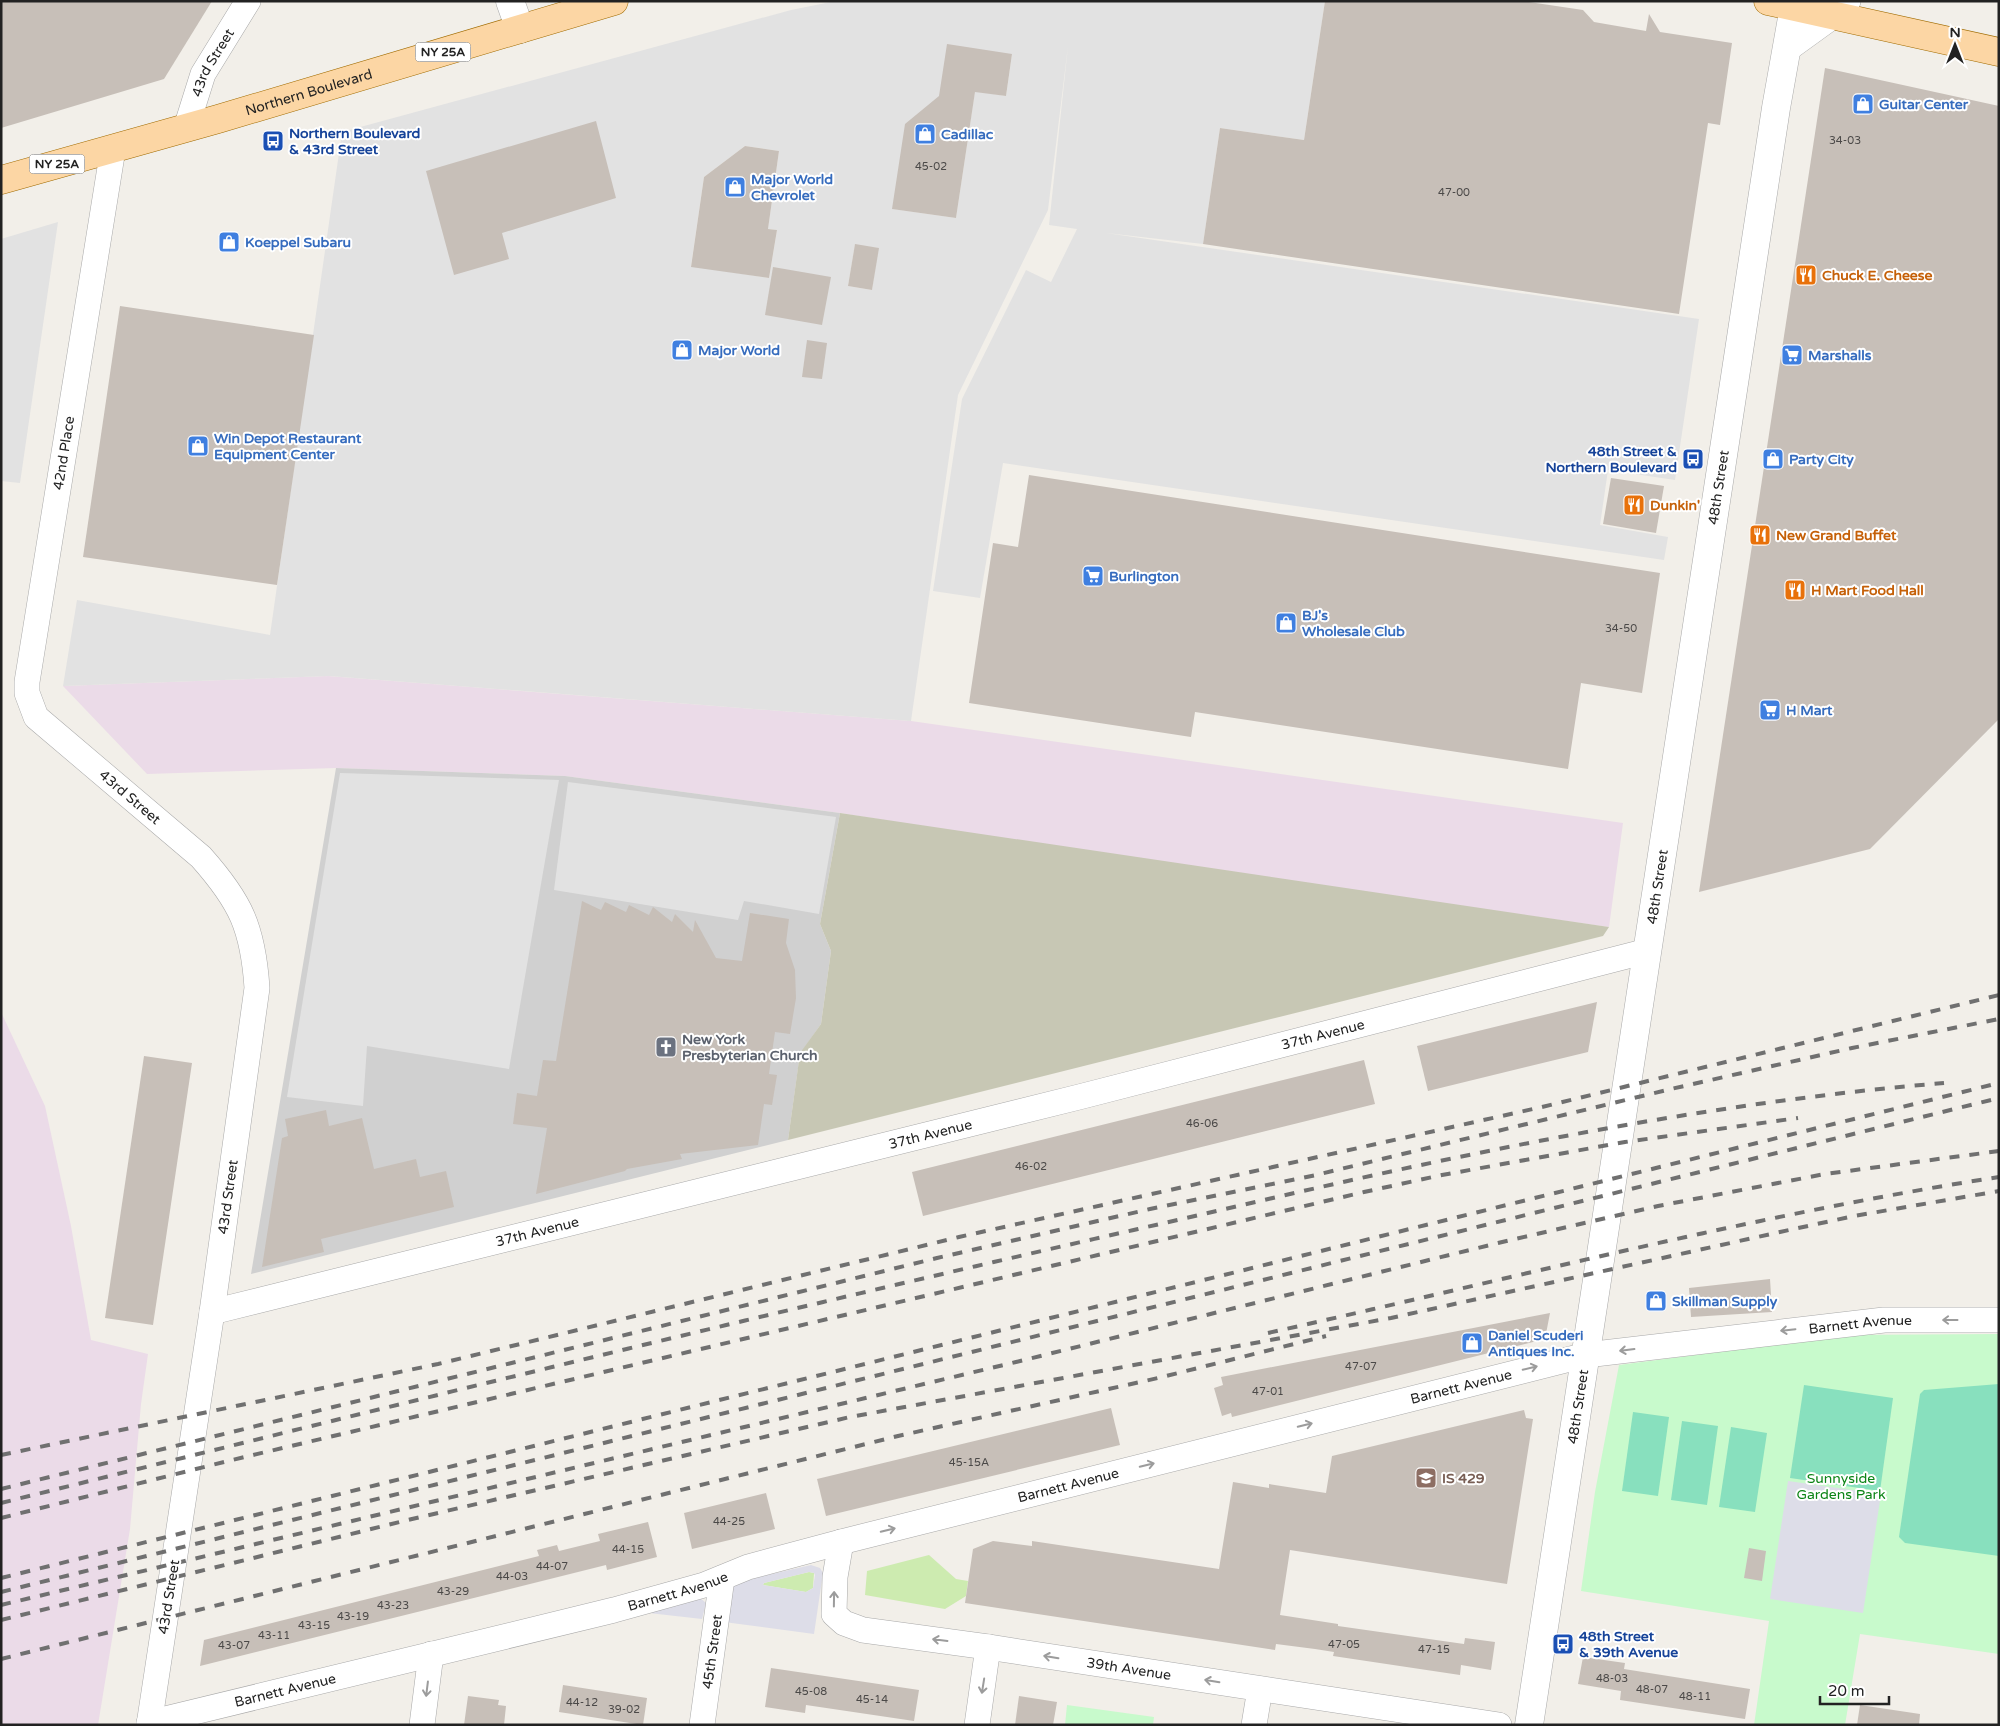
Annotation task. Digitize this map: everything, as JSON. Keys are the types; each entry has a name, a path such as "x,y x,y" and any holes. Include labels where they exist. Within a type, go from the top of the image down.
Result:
{"main road":[{"name":"Northern Boulevard","path":"1,180 186,128 612,2"},
{"path":"1786,3 1841,9 1999,52"}],"street":[{"name":"43rd Street","path":"186,128 203,74 248,1"},
{"path":"510,1 520,29"},
{"name":"48th Street","path":"1529,1725 1786,50 1786,3"},
{"path":"1786,50 1841,9"},
{"name":"42nd Place","path":"66,743 36,717 28,699 27,682 113,149"},
{"name":"43rd Street","path":"66,743 201,857 223,882 235,900 249,932 255,957 257,988 255,1006 212,1312 149,1724"},
{"name":"37th Avenue","path":"212,1312 1079,1098 1647,951"},
{"name":"Barnett Avenue","path":"149,1724 614,1610 704,1585 748,1567 841,1542 1586,1355 1884,1320 1999,1320"},
{"name":"39th Avenue","path":"841,1542 835,1577 834,1614 844,1623 864,1630 988,1647 1499,1725"},
{"name":"45th Street","path":"702,1725 722,1578"},
{"path":"977,1725 988,1647"},
{"path":"422,1725 431,1654"},
{"path":"1254,1725 1260,1688"}],"shaded area":[{"path":"836,1 1325,1 1304,140 1220,128 1203,244 1106,233 1699,319 1675,480 1608,470 1600,525 1668,537 1664,560 1003,463 980,598 933,591 962,399 1026,270 1051,282 1077,229 1049,225 1068,46 1048,210 958,395 911,721 329,676 63,686 77,600 270,635 342,132 791,10","holes":["1012,54 1006,96 975,91 956,218 893,209 950,88","745,146 779,151 768,229 777,230 769,278 691,266 704,177","855,245 878,248 872,290 848,286"]},
{"path":"58,222 20,483 1,481 1,239"},
{"path":"328,676 911,721 1623,823 1609,927 1097,854 840,813 565,776 336,768 147,774 63,686"},
{"path":"336,768 565,776 840,813 820,924 831,951 821,1024 800,1054 788,1140 251,1274"},
{"path":"340,773 559,780 509,1069 367,1046 363,1106 287,1097"},
{"path":"568,782 836,817 819,914 744,901 738,920 554,890"},
{"path":"840,813 1609,927 1603,936 788,1140 800,1053 821,1024 831,951 820,924"},
{"path":"1,1012 45,1106 71,1226 91,1340 148,1354 141,1404 130,1529 98,1725 1,1725"},
{"path":"1788,1481 1881,1494 1863,1613 1770,1599"},
{"path":"811,1565 820,1568 823,1573 814,1634 724,1622 730,1591 735,1584","holes":["809,1572 814,1573 813,1588 806,1592 763,1585 764,1583"]},
{"path":"699,1597 706,1603 702,1619 640,1612"}],"green space":[{"name":"Sunnyside Gardens Park","path":"1999,1334 1999,1654 1860,1634 1845,1725 1754,1725 1769,1621 1581,1591 1595,1492 1619,1365 1849,1335"},
{"path":"1999,1384 1999,1556 1905,1543 1899,1537 1920,1394 1924,1390"},
{"path":"1804,1385 1893,1398 1880,1491 1790,1478"},
{"path":"1633,1412 1669,1417 1658,1496 1622,1491"},
{"path":"1682,1421 1718,1426 1707,1505 1671,1500"},
{"path":"1731,1427 1767,1433 1755,1512 1719,1507"},
{"path":"929,1555 956,1579 968,1581 966,1596 945,1609 865,1595 867,1571"},
{"path":"809,1572 814,1573 813,1588 806,1592 763,1585 764,1583"},
{"path":"1067,1705 1154,1717 1153,1725 1065,1725"}],"building":[{"path":"1,1 212,1 164,79 1,128"},
{"path":"1325,1 1522,1 1583,10 1594,22 1646,31 1649,14 1660,32 1732,43 1720,125 1708,123 1679,314 1203,244 1220,128 1304,140"},
{"path":"947,44 1012,54 1006,96 975,92 956,218 892,209 905,124 939,96"},
{"path":"1825,68 1999,106 1999,719 1870,849 1699,892"},
{"path":"596,121 616,198 502,233 509,259 454,275 426,171"},
{"path":"745,146 779,151 768,229 777,230 769,278 691,267 704,177"},
{"path":"855,244 879,248 872,290 848,286"},
{"path":"773,267 831,277 822,325 765,315"},
{"name":"Win Depot Restaurant Equipment Center","path":"120,306 314,335 277,585 83,557"},
{"path":"807,340 827,343 822,379 802,377"},
{"name":"BJ's Wholesale Club","path":"1029,475 1660,573 1642,693 1581,683 1568,769 1195,712 1191,737 969,703 993,543 1018,547"},
{"name":"Dunkin'","path":"1611,478 1664,486 1656,533 1603,524"},
{"name":"New York Presbyterian Church","path":"582,901 601,910 605,902 626,912 629,905 649,915 653,907 672,922 675,914 693,932 695,920 716,958 742,961 750,913 789,919 786,943 795,970 796,998 790,1034 775,1032 769,1074 777,1075 772,1105 764,1104 758,1145 680,1154 682,1159 627,1169 536,1194 547,1128 513,1124 517,1093 537,1096 543,1060 556,1061"},
{"path":"1597,1002 1588,1052 1428,1091 1417,1046"},
{"path":"144,1056 192,1063 153,1325 105,1318"},
{"path":"1364,1060 1375,1104 923,1216 912,1172"},
{"path":"326,1110 329,1126 362,1118 374,1169 416,1159 420,1177 446,1171 454,1207 321,1239 324,1252 262,1267 282,1138 288,1136 285,1119"},
{"path":"1770,1279 1772,1312 1691,1317 1689,1288"},
{"path":"1550,1313 1545,1339 1232,1417 1231,1413 1222,1416 1214,1388 1223,1385 1221,1377"},
{"path":"1111,1408 1120,1445 826,1516 817,1479"},
{"path":"1524,1410 1526,1418 1533,1419 1507,1584 1290,1550 1280,1615 1338,1624 1338,1626 1464,1644 1465,1638 1495,1642 1491,1670 1461,1665 1460,1675 1333,1656 1334,1652 1315,1649 1276,1644 1275,1650 965,1603 973,1549 993,1541 1032,1546 1032,1541 1219,1569 1233,1482 1269,1488 1269,1484 1326,1493 1332,1456"},
{"path":"766,1493 775,1529 692,1549 684,1513"},
{"path":"648,1522 657,1557 607,1570 606,1565 200,1666 204,1640 539,1556 537,1550 557,1545 559,1551 600,1541 598,1534"},
{"path":"1749,1548 1766,1551 1762,1581 1744,1578"},
{"path":"1583,1657 1625,1663 1624,1669 1750,1689 1745,1719 1620,1700 1621,1691 1578,1684"},
{"path":"771,1668 919,1690 914,1721 806,1705 805,1713 765,1707"},
{"path":"563,1685 647,1698 643,1725 559,1712"},
{"path":"468,1696 499,1700 498,1705 506,1706 504,1725 464,1725"},
{"path":"1019,1696 1057,1702 1053,1725 1015,1725"},
{"path":"1860,1705 1920,1714 1919,1725 1857,1725"}],"railway":[{"path":"1,1455 438,1364 959,1237 1542,1107 1999,995"},
{"path":"1,1489 937,1258 1150,1209 1316,1175 1671,1089 1852,1048 1999,1019"},
{"path":"1,1503 711,1329 1402,1169 1565,1136 1691,1114 1817,1096 1944,1083"},
{"path":"1,1578 1999,1083"},
{"path":"1,1592 1999,1098"},
{"path":"1,1518 232,1460 1364,1192 1442,1175 1625,1142 1798,1118"},
{"path":"1,1605 1658,1206 1825,1174 1999,1151"},
{"path":"1268,1333 1723,1229 1907,1192 1999,1177"},
{"path":"1,1620 412,1519 850,1417 1391,1318 1854,1216 1999,1191"},
{"path":"1,1659 898,1436 1158,1378 1326,1336"}],"place":[{"name":"Guitar Center","path":"1863,104"},
{"name":"Cadillac","path":"925,134"},
{"name":"Northern Boulevard & 43rd Street","path":"273,141"},
{"name":"Major World Chevrolet","path":"735,187"},
{"name":"Koeppel Subaru","path":"229,242"},
{"name":"Chuck E. Cheese","path":"1806,275"},
{"name":"Major World","path":"682,350"},
{"name":"Marshalls","path":"1792,355"},
{"name":"Win Depot Restaurant Equipment Center","path":"198,446"},
{"name":"48th Street & Northern Boulevard","path":"1693,459"},
{"name":"Party City","path":"1773,459"},
{"name":"Dunkin'","path":"1634,505"},
{"name":"New Grand Buffet","path":"1760,535"},
{"name":"Burlington","path":"1093,576"},
{"name":"H Mart Food Hall","path":"1795,590"},
{"name":"BJ's Wholesale Club","path":"1286,623"},
{"name":"H Mart","path":"1770,710"},
{"name":"New York Presbyterian Church","path":"666,1047"},
{"name":"Skillman Supply","path":"1656,1301"},
{"name":"Daniel Scuderi Antiques Inc.","path":"1472,1343"},
{"name":"IS 429","path":"1426,1478"},
{"name":"48th Street & 39th Avenue","path":"1563,1644"}]}
